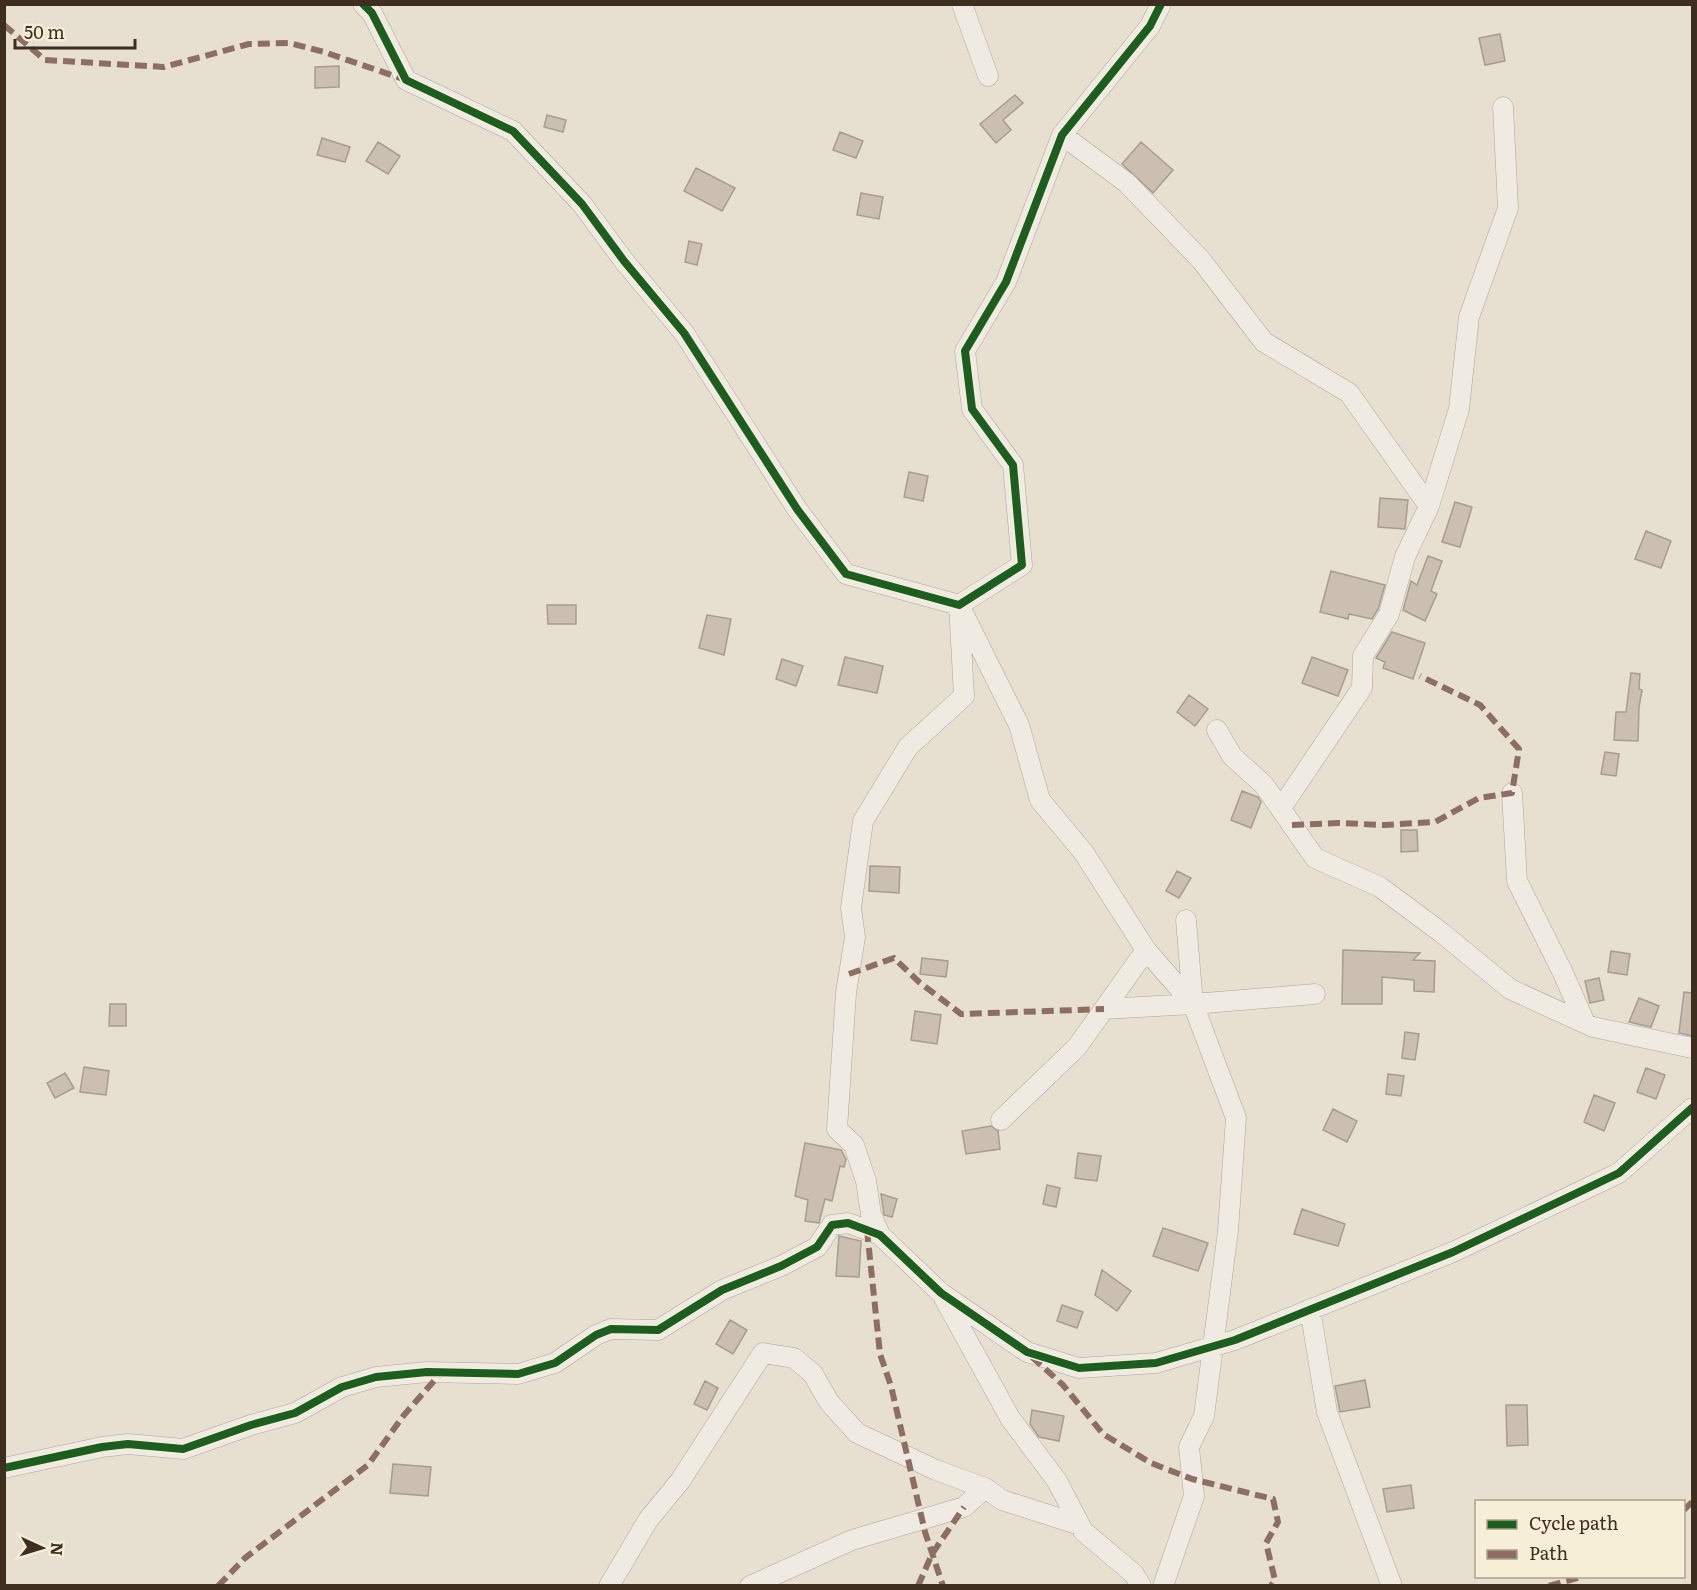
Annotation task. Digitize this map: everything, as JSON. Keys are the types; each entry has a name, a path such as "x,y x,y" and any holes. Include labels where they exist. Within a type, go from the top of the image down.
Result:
{"street":[{"path":"363,4 372,13 406,80 513,131 582,204 624,261 684,333 796,509 846,574 959,605 1022,565 1013,465 972,409 965,351 1006,282 1062,135 1150,26 1161,4"},
{"path":"962,4 988,76"},
{"path":"1281,808 1362,688 1364,656 1389,614 1405,557 1429,506 1459,409 1469,317 1508,208 1503,107"},
{"path":"1062,135 1127,183 1201,260 1264,342 1349,393 1429,506"},
{"path":"959,605 1019,725 1040,800 1084,853 1146,950 1193,1004"},
{"path":"880,1235 871,1214 866,1181 854,1145 837,1129 846,993 855,937 850,908 863,821 908,747 964,696 959,605"},
{"path":"1217,730 1232,756 1264,785 1315,858 1380,887 1510,988 1585,1023 1672,1046 1692,1048"},
{"path":"1512,794 1517,880 1585,1023"},
{"path":"1163,1586 1194,1496 1189,1447 1204,1416 1228,1231 1236,1118 1193,1004 1186,920"},
{"path":"1001,1119 1077,1047 1146,950"},
{"path":"1104,1009 1315,994"},
{"path":"4,1468 102,1447 128,1444 183,1449 250,1425 295,1413 342,1387 376,1377 427,1372 518,1374 555,1362 596,1335 611,1329 625,1327 658,1330 722,1290 782,1266 817,1247 832,1225 848,1223 880,1235 941,1293 1028,1352 1079,1368 1156,1363 1213,1347 1453,1252 1619,1173 1692,1108"},
{"path":"941,1293 1010,1418 1057,1482 1083,1531 1134,1574 1141,1586"},
{"path":"1310,1309 1327,1412 1392,1586"},
{"path":"609,1586 648,1520 680,1481 763,1353 794,1358 813,1374 829,1402 857,1433 936,1470 985,1488 1002,1500 1080,1525"},
{"path":"750,1586 852,1540 964,1507 985,1488"}],"building":[{"path":"1500,34 1505,61 1485,65 1479,38"},
{"path":"339,66 339,87 315,88 315,67"},
{"path":"1015,95 1023,103 1003,120 1011,130 996,143 980,124"},
{"path":"547,115 566,120 563,132 544,127"},
{"path":"840,132 863,141 856,158 833,150"},
{"path":"322,138 350,147 345,162 317,155"},
{"path":"378,142 400,156 388,174 366,161"},
{"path":"1141,142 1173,170 1153,193 1122,164"},
{"path":"696,168 735,188 722,211 684,191"},
{"path":"861,193 883,197 879,219 857,215"},
{"path":"689,241 702,244 697,265 685,262"},
{"path":"909,472 928,476 923,501 904,497"},
{"path":"1380,498 1408,500 1405,529 1378,527"},
{"path":"1455,502 1472,507 1460,547 1442,542"},
{"path":"1646,531 1671,541 1661,568 1635,559"},
{"path":"1428,556 1442,561 1431,591 1437,594 1425,621 1403,610 1411,581 1417,585"},
{"path":"1331,571 1385,585 1378,609 1372,619 1349,614 1348,619 1320,612"},
{"path":"547,605 576,605 576,624 548,624"},
{"path":"707,615 731,619 724,655 699,648"},
{"path":"1392,632 1425,643 1413,679 1383,668 1385,662 1376,658"},
{"path":"845,657 883,666 877,693 838,685"},
{"path":"1312,657 1348,670 1338,696 1302,683"},
{"path":"782,659 803,666 796,686 776,679"},
{"path":"1631,673 1640,674 1639,689 1642,690 1638,741 1614,740 1616,712 1626,712"},
{"path":"1189,695 1208,709 1195,726 1177,712"},
{"path":"1605,752 1619,754 1616,776 1601,774"},
{"path":"1242,791 1258,797 1261,802 1251,828 1231,820"},
{"path":"1401,830 1417,830 1418,851 1401,852"},
{"path":"870,866 900,867 899,893 869,891"},
{"path":"1177,871 1191,878 1179,898 1166,891"},
{"path":"1343,950 1420,953 1413,960 1435,961 1434,992 1414,991 1414,980 1382,977 1382,1004 1342,1004"},
{"path":"1611,951 1630,954 1627,975 1608,972"},
{"path":"922,958 948,961 946,977 920,974"},
{"path":"1599,978 1604,1000 1590,1003 1585,981"},
{"path":"1684,992 1692,993 1692,1036 1679,1033"},
{"path":"1639,998 1659,1006 1651,1027 1629,1022"},
{"path":"110,1004 126,1004 126,1026 109,1026"},
{"path":"915,1011 941,1015 937,1044 911,1040"},
{"path":"1405,1032 1419,1034 1415,1060 1402,1058"},
{"path":"84,1067 109,1071 106,1095 80,1092"},
{"path":"1646,1068 1665,1075 1656,1099 1637,1092"},
{"path":"65,1073 74,1088 55,1098 47,1083"},
{"path":"1388,1074 1404,1076 1401,1096 1386,1094"},
{"path":"1594,1095 1615,1103 1604,1131 1584,1122"},
{"path":"1333,1109 1357,1121 1347,1142 1323,1130"},
{"path":"991,1126 998,1131 1000,1149 966,1154 962,1131"},
{"path":"805,1143 841,1150 846,1159 844,1167 840,1166 832,1201 825,1199 819,1223 805,1221 808,1200 795,1196"},
{"path":"1078,1153 1101,1156 1097,1181 1075,1178"},
{"path":"1047,1185 1060,1188 1056,1207 1043,1204"},
{"path":"881,1194 897,1199 892,1217 884,1215"},
{"path":"1302,1209 1345,1224 1338,1246 1294,1234"},
{"path":"1163,1228 1208,1243 1198,1271 1153,1256"},
{"path":"839,1236 861,1241 859,1277 836,1276"},
{"path":"1102,1270 1131,1291 1117,1311 1095,1295"},
{"path":"1062,1305 1083,1312 1077,1328 1057,1321"},
{"path":"730,1320 747,1330 733,1354 716,1344"},
{"path":"1365,1380 1370,1407 1340,1412 1335,1386"},
{"path":"705,1381 718,1388 707,1410 694,1404"},
{"path":"1506,1405 1527,1405 1528,1445 1507,1446"},
{"path":"1032,1410 1064,1416 1059,1441 1039,1437 1030,1424"},
{"path":"393,1464 431,1467 428,1496 390,1493"},
{"path":"1411,1485 1414,1508 1387,1512 1383,1489"}],"marked path":[{"path":"4,25 45,60 164,67 249,44 289,43 324,52 406,80"},
{"path":"1292,825 1338,823 1384,825 1435,822 1479,798 1512,793 1519,749 1480,705 1420,676"},
{"path":"849,974 894,958 919,982 961,1014 1104,1009"},
{"path":"867,1230 880,1354 891,1386 925,1532 943,1586"},
{"path":"1032,1357 1063,1385 1103,1434 1151,1463 1192,1479 1273,1499 1278,1522 1266,1543 1275,1580 1271,1586"},
{"path":"218,1586 245,1558 368,1465 404,1415 441,1373"},
{"path":"1685,1509 1692,1502"},
{"path":"918,1586 932,1554 964,1507"},
{"path":"1549,1586 1577,1578"}],"cycle path":[{"path":"363,4 372,13 406,80 513,131 582,204 624,261 684,333 797,509 846,574 959,605 1022,565 1013,465 972,409 965,351 1006,282 1062,135 1150,26 1161,4"},
{"path":"4,1468 102,1447 128,1444 183,1449 251,1425 295,1413 342,1387 376,1377 427,1372 518,1374 555,1363 596,1335 611,1329 658,1330 722,1290 781,1266 817,1247 832,1225 848,1223 880,1235 941,1293 1027,1352 1079,1368 1156,1363 1235,1340 1453,1252 1619,1173 1692,1108"}]}
